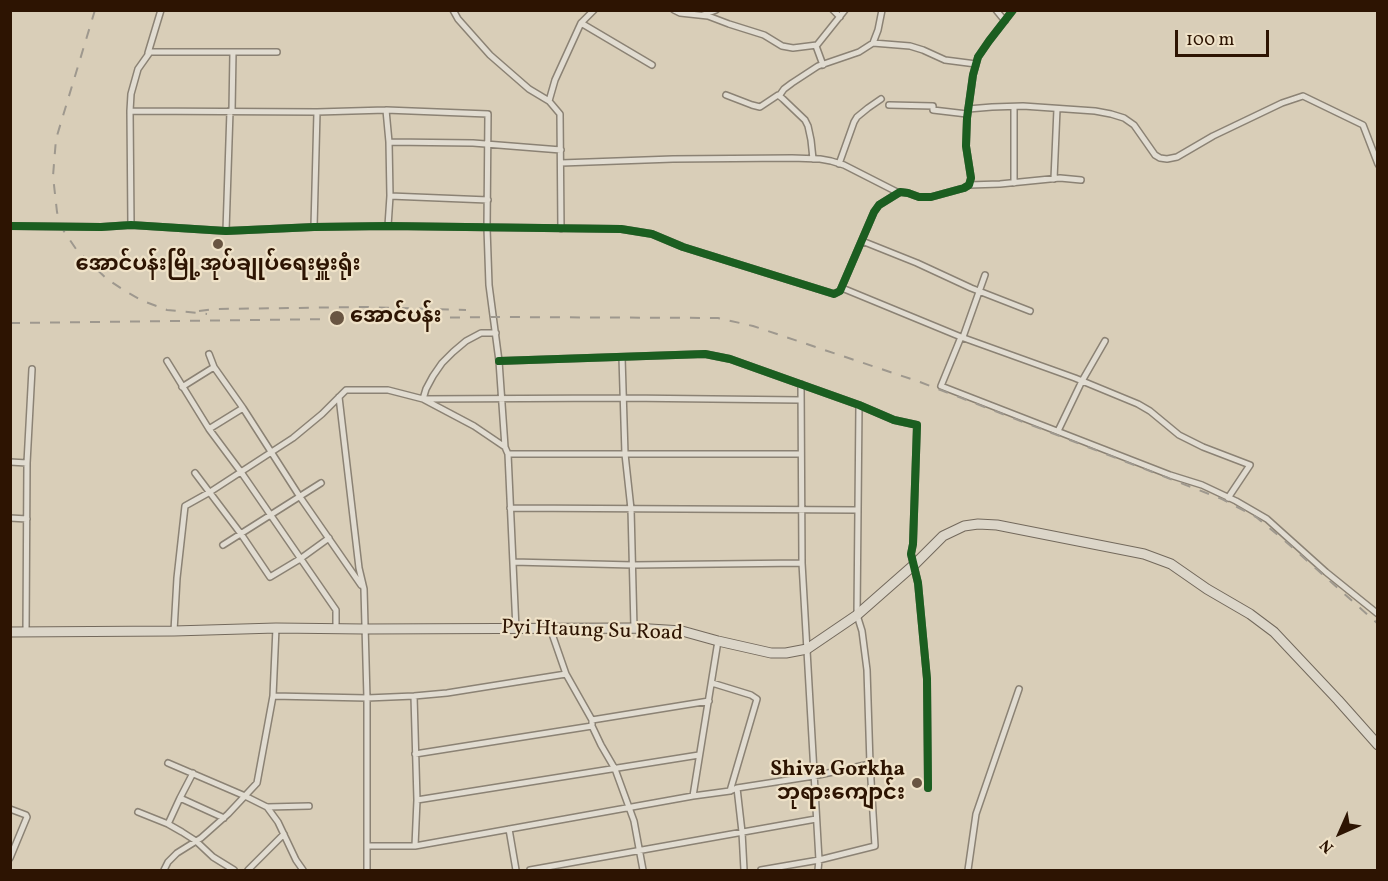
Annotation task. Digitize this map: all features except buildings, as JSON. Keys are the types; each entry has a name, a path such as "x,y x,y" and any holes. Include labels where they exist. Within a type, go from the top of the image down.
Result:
{"highway":[{"name":"Pyi Htaung Su Road","path":"10,632 276,628 634,628 682,631 718,641 786,653 807,649 857,615 943,536 964,526 997,525 1144,554 1171,564 1274,632 1377,745"}],"street":[{"path":"132,225 130,111 134,81 138,69 148,55 161,10"},
{"path":"453,10 490,55 529,88 549,101 560,114 561,228"},
{"path":"549,101 555,80 581,23 594,10"},
{"path":"674,10 680,13 708,16 764,35 782,46 793,48 816,46 845,10"},
{"path":"702,15 716,10"},
{"path":"833,10 840,17"},
{"path":"726,94 760,107 779,96 792,83 823,65 859,52 873,43 882,10"},
{"path":"996,10 1005,21"},
{"path":"969,185 971,178 966,146 973,75 978,57 1013,10"},
{"path":"581,23 652,64"},
{"path":"873,43 910,46 945,60 976,64"},
{"path":"816,46 823,65"},
{"path":"148,55 150,52 277,52"},
{"path":"226,231 233,52"},
{"path":"779,96 805,120 811,140 813,159"},
{"path":"889,105 933,106 933,110 968,112 992,107 1014,106 1095,111 1124,118 1134,125 1155,155 1167,159 1176,157 1212,136 1273,107 1303,96 1363,125 1377,164"},
{"path":"839,164 854,122 881,99"},
{"path":"1014,106 1014,183"},
{"path":"1054,179 1057,109"},
{"path":"130,111 386,110 488,114 489,285 503,399 505,447 508,454 516,629"},
{"path":"386,110 390,196 388,226"},
{"path":"314,227 317,112"},
{"path":"389,142 561,150"},
{"path":"561,163 673,159 813,159 831,161 899,193 919,197 931,197 969,185 1054,179 1080,180"},
{"path":"10,226 132,225 226,231 388,226 621,229 652,234 684,247 834,294 842,288 874,212 879,205 899,193"},
{"path":"390,196 488,200"},
{"path":"862,241 1030,311"},
{"path":"985,275 941,386 1170,475 1202,485 1228,498 1267,519 1377,614"},
{"path":"842,288 1137,404 1150,411 1179,435 1250,465 1228,498"},
{"path":"423,399 433,376 453,352 466,341 482,333 496,333"},
{"path":"1058,431 1082,381 1105,341"},
{"path":"209,354 214,367 364,589"},
{"path":"499,361 705,354 730,359 859,405 894,420 917,425 912,554 918,583 927,679 928,788"},
{"path":"622,357 625,454 631,509 634,628"},
{"path":"167,361 209,429 336,610 336,629"},
{"path":"182,387 214,367"},
{"path":"26,633 27,463 32,369"},
{"path":"801,384 802,563 818,870"},
{"path":"174,631 185,506 293,438 346,390 388,390 423,399 474,426 505,447"},
{"path":"339,397 359,568 364,589 368,698 367,870"},
{"path":"423,399 800,400"},
{"path":"761,870 781,869 875,846 867,670 862,631 857,615 859,405"},
{"path":"209,429 243,408"},
{"path":"508,454 801,454"},
{"path":"10,462 27,463"},
{"path":"195,473 270,577 329,538"},
{"path":"223,544 321,483"},
{"path":"510,508 857,510"},
{"path":"10,518 27,519"},
{"path":"513,562 633,565 802,563"},
{"path":"164,870 177,853 201,838 258,783 273,696 276,628"},
{"path":"550,628 566,674 615,769 630,807 643,870"},
{"path":"693,796 718,641"},
{"path":"273,696 368,698 414,696 566,674"},
{"path":"712,682 757,699 730,791"},
{"path":"968,870 976,814 1019,689"},
{"path":"414,696 417,800 415,846"},
{"path":"416,754 708,701"},
{"path":"417,800 699,755"},
{"path":"168,763 267,807 309,806"},
{"path":"368,846 415,846 814,776 870,764"},
{"path":"168,824 194,773"},
{"path":"737,788 744,870"},
{"path":"180,798 224,818"},
{"path":"267,807 278,822 303,870"},
{"path":"10,809 26,815 27,818 10,858"},
{"path":"138,812 168,824 196,841 213,857 234,870"},
{"path":"530,870 816,819"},
{"path":"509,829 516,870"},
{"path":"248,870 284,834"}],"railway":[{"path":"95,10 56,139 53,176 61,227 76,249 107,279 125,291 167,310 207,314"},
{"path":"199,311 365,307 466,310"},
{"path":"10,323 495,317 718,318 753,326 920,382 1222,499 1256,517 1378,624"}],"cycle path":[{"path":"10,226 131,225 226,231 388,226 621,229 652,234 683,247 834,294 840,291 879,205 900,192 919,197 931,197 969,185 971,178 966,146 967,118 973,75 978,57 1013,10"},
{"path":"499,361 705,354 730,359 859,405 894,420 917,425 911,554 918,583 927,679 928,788"}],"place":[{"name":"အောင်ပန်းမြို့အုပ်ချုပ်ရေးမှူးရုံး","path":"218,244"},
{"name":"အောင်ပန်း","path":"337,318"},
{"name":"Shiva Gorkha ဘုရားကျောင်း","path":"917,783"}]}
